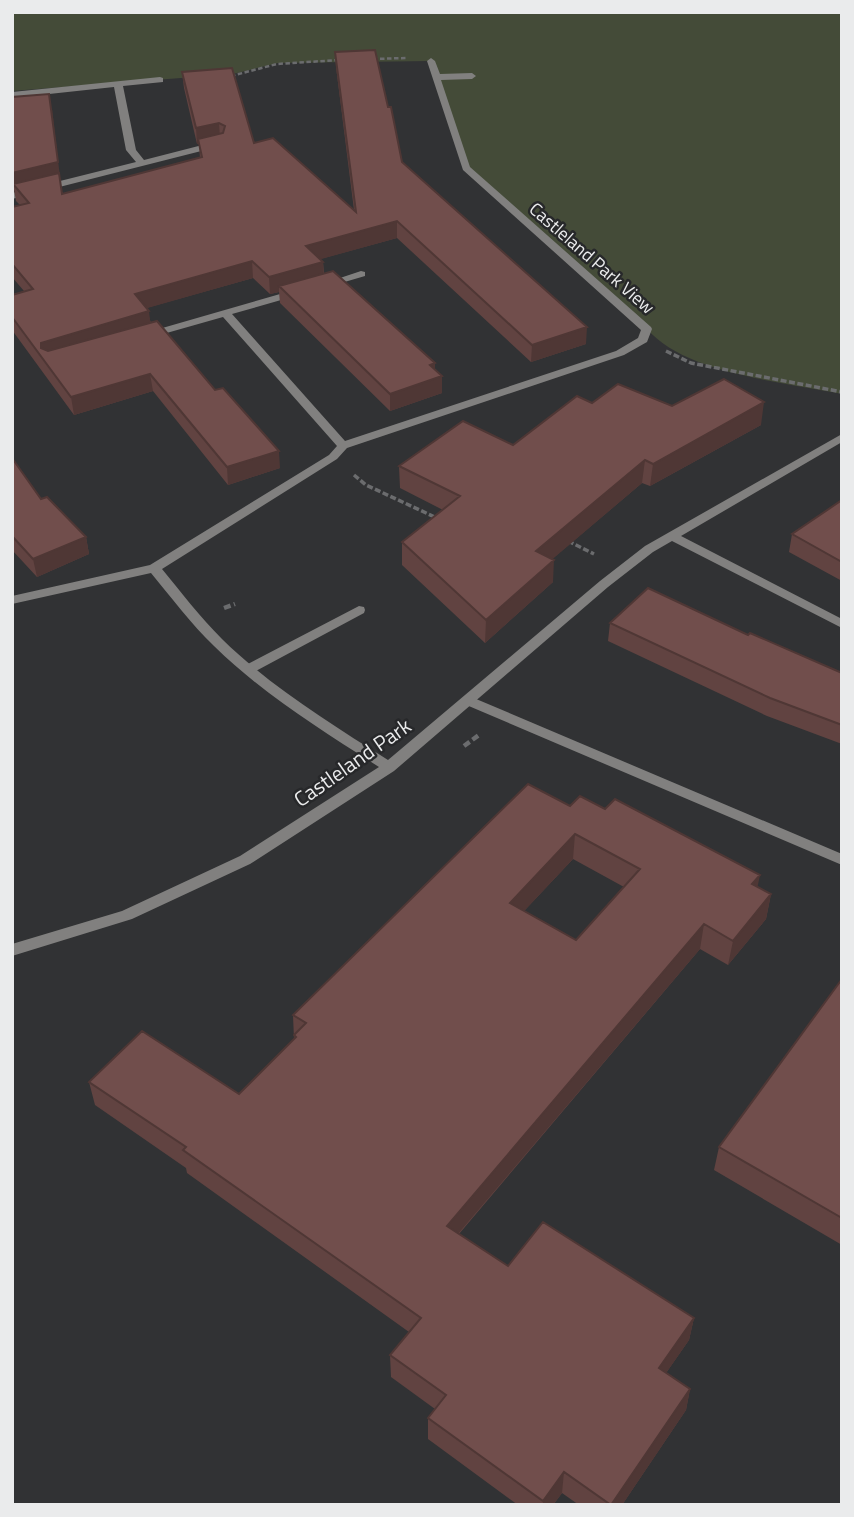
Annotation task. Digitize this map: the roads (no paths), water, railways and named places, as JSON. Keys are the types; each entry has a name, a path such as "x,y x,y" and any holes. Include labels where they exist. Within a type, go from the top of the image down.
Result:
{"street":[{"name":"Castleland Park View","path":"12,600 153,568 332,457 342,446 620,353 643,340 647,329 466,168 431,61"},
{"path":"437,77 472,76"},
{"path":"12,95 160,80"},
{"path":"118,84 131,150 141,163"},
{"path":"12,196 221,144"},
{"path":"138,338 361,274"},
{"path":"225,313 342,446"},
{"name":"Castleland Park","path":"12,950 127,915 245,860 389,766 623,569 672,536 842,437"},
{"path":"672,536 842,624"},
{"path":"153,568 217,642 249,669 309,716 389,766"},
{"path":"249,669 359,610"},
{"path":"469,701 842,860"}]}
